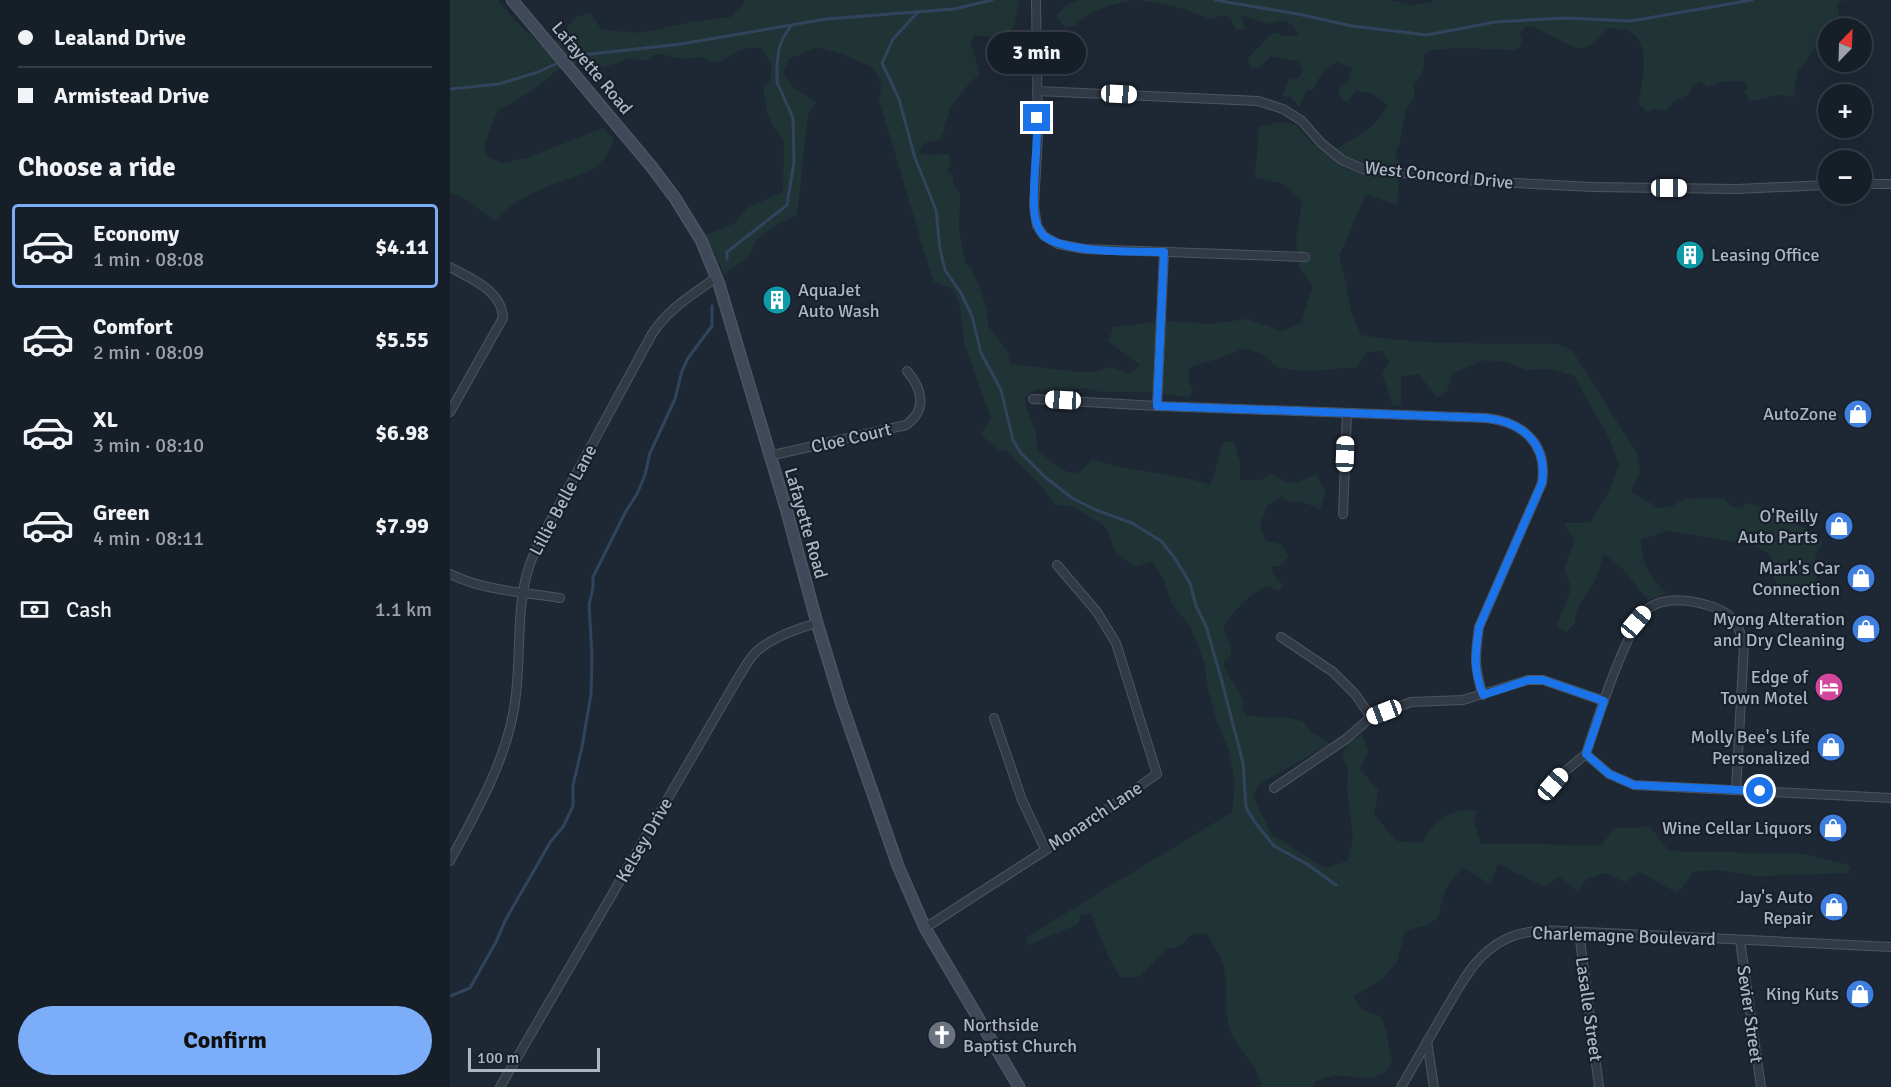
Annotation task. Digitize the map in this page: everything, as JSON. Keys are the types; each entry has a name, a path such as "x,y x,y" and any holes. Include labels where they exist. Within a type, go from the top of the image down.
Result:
{"main road":[{"name":"Lafayette Road","path":"512,0 572,70 675,198 701,240 717,277 848,722 898,866 925,928 1019,1087"}],"street":[{"path":"1036,0 1038,136 1034,206 1037,226 1044,236 1058,244 1084,249 1305,257"},
{"name":"West Concord Drive","path":"1036,91 1258,101 1283,109 1298,118 1321,143 1342,160 1363,169 1476,181 1597,188 1737,189 1818,185"},
{"path":"1872,184 1891,184"},
{"path":"1157,406 1164,252"},
{"path":"450,267 494,295 503,308 503,318 450,412"},
{"name":"Lillie Belle Lane","path":"450,861 493,776 508,734 515,703 523,592 529,565 545,531 652,334 672,309 717,277"},
{"name":"Cloe Court","path":"770,456 906,425 915,419 921,400 916,382 907,371"},
{"path":"1034,399 1501,420 1526,432 1541,456 1544,471 1542,483 1479,627 1475,652 1475,673 1483,695"},
{"path":"1343,514 1347,413"},
{"name":"Monarch Lane","path":"925,928 1083,826 1157,774 1116,643 1097,612 1057,564"},
{"path":"450,574 485,587 560,598"},
{"path":"1551,788 1563,773 1586,754 1604,701 1636,622 1647,609 1661,602 1672,601 1710,605 1733,618 1741,630 1744,646 1737,790"},
{"name":"Kelsey Drive","path":"500,1087 738,678 757,651 764,646 780,637 817,623"},
{"path":"1281,637 1333,672 1355,694 1371,717"},
{"path":"1274,788 1346,739 1371,717 1411,702 1463,700 1528,680 1543,680 1604,701"},
{"path":"994,718 1022,800 1045,849"},
{"path":"1586,754 1609,774 1634,785 1891,798"},
{"name":"Charlemagne Boulevard","path":"1401,1087 1464,978 1480,958 1496,944 1518,934 1579,932 1891,947"},
{"name":"Lasalle Street","path":"1579,932 1599,1087"},
{"name":"Sevier Street","path":"1740,940 1761,1087"},
{"path":"1427,1040 1434,1087"}],"green space":[{"path":"450,0 498,0 547,51 576,17 590,13 602,30 641,33 697,21 731,17 746,0 1019,0 1014,27 998,38 974,35 971,42 980,74 951,106 941,139 925,143 918,153 949,154 951,163 947,171 953,176 953,184 960,193 959,231 966,264 971,268 981,291 987,311 988,326 1008,352 1010,364 1090,373 1112,367 1129,374 1140,365 1108,341 1114,327 1165,321 1209,324 1247,319 1282,331 1301,323 1313,285 1299,268 1296,240 1302,202 1285,184 1255,178 1259,127 1279,122 1296,125 1327,155 1369,128 1382,115 1387,106 1377,97 1360,91 1355,91 1348,101 1343,101 1338,90 1349,80 1352,69 1338,62 1325,70 1313,90 1307,90 1299,107 1291,97 1282,96 1288,80 1299,78 1303,70 1299,62 1271,56 1258,69 1250,67 1248,58 1275,32 1284,36 1299,35 1293,26 1284,20 1270,24 1240,15 1246,28 1236,30 1231,18 1224,15 1210,19 1182,8 1139,0 1390,0 1410,5 1431,3 1432,0 1842,0 1837,5 1840,18 1818,18 1818,48 1816,48 1798,71 1793,97 1779,95 1750,101 1744,92 1748,87 1745,81 1720,82 1708,87 1699,82 1692,87 1689,94 1676,100 1666,110 1654,109 1647,112 1639,104 1644,64 1641,44 1636,36 1619,29 1609,28 1598,39 1582,48 1569,45 1532,25 1525,27 1519,34 1522,39 1519,48 1513,50 1452,48 1423,54 1423,70 1414,83 1414,97 1407,107 1396,150 1395,157 1400,162 1397,205 1366,194 1339,256 1351,311 1361,335 1409,341 1557,344 1572,350 1636,452 1640,472 1631,492 1659,508 1673,506 1684,499 1724,498 1731,506 1741,508 1748,503 1798,524 1823,542 1815,557 1816,585 1783,591 1774,579 1770,554 1751,544 1666,531 1641,540 1643,556 1648,569 1666,593 1649,600 1623,569 1603,555 1597,576 1579,607 1575,624 1566,632 1556,627 1571,589 1565,568 1574,540 1564,523 1590,523 1609,491 1619,465 1609,438 1574,376 1552,369 1527,370 1507,362 1484,360 1452,374 1447,391 1437,398 1419,374 1401,377 1401,404 1393,406 1382,373 1390,363 1382,351 1366,352 1357,367 1312,371 1277,367 1264,355 1245,348 1190,367 1188,379 1193,391 1189,397 1147,392 1102,392 1085,388 1063,391 1036,389 1025,397 1027,411 1036,431 1037,451 1058,467 1072,473 1085,468 1091,459 1210,485 1223,442 1234,441 1240,462 1240,480 1261,480 1272,474 1284,481 1294,483 1316,474 1326,492 1320,509 1300,501 1289,502 1281,496 1266,507 1260,526 1265,540 1282,545 1288,557 1280,566 1272,566 1274,575 1283,586 1279,591 1266,586 1253,594 1242,603 1223,626 1230,645 1231,656 1225,660 1223,666 1244,701 1242,710 1248,716 1289,718 1304,722 1312,733 1330,744 1259,784 1253,797 1272,835 1325,868 1348,861 1353,839 1347,791 1348,769 1342,755 1350,741 1362,735 1368,751 1360,769 1378,790 1374,814 1396,841 1422,843 1444,816 1468,810 1478,811 1473,819 1481,844 1602,845 1614,828 1650,827 1669,851 1803,854 1851,866 1848,873 1756,876 1717,870 1692,872 1677,893 1640,872 1625,882 1606,873 1587,879 1577,891 1560,877 1544,886 1498,864 1490,884 1464,868 1449,884 1438,918 1424,926 1405,931 1397,962 1382,979 1353,997 1362,1009 1381,1017 1386,1030 1392,1063 1384,1074 1370,1078 1334,1075 1316,1081 1314,1087 1261,1087 1254,1066 1229,1029 1225,973 1219,955 1206,933 1192,934 1179,947 1167,948 1140,976 1121,978 1108,955 1091,913 1081,914 1078,924 1029,945 1025,938 1232,812 1235,784 1229,750 1218,725 1208,689 1204,661 1190,626 1172,604 1163,578 1152,561 1134,567 1116,553 1105,526 1071,506 1056,505 1039,483 1006,450 999,450 981,435 991,418 965,346 960,306 953,289 933,281 879,100 882,84 872,67 845,55 818,47 789,59 783,73 793,87 816,102 808,115 797,215 774,226 755,241 749,257 724,274 705,235 735,223 747,208 783,192 784,140 773,126 767,112 763,85 770,83 772,65 761,48 746,48 725,59 713,62 702,57 682,59 659,54 644,60 629,57 619,63 589,70 579,63 556,71 535,89 497,111 484,147 488,158 503,163 527,158 603,128 614,139 600,163 581,175 525,197 513,204 494,221 467,200 450,192"},
{"path":"1079,0 1131,0 1094,12 1075,26 1064,27 1056,16 1065,6"}],"waterway":[{"path":"450,89 499,84 538,72 573,56 681,44 826,19 954,9 992,0"},
{"path":"1215,0 1352,26 1427,35 1495,22 1564,18 1631,21 1752,0"},
{"path":"918,12 893,39 882,63 899,99 915,158 936,210 940,249 945,270 961,293 972,316 981,353 1001,390 1013,440 1020,452 1045,477 1072,498 1096,510 1132,523 1161,541 1174,557 1190,583 1196,606 1206,626 1243,763 1246,807 1274,846 1307,864 1336,885"},
{"path":"727,259 727,252 787,205 794,162 793,118 777,82 777,65 779,49 790,27"},
{"path":"450,996 470,988 506,919 551,841 563,827 573,806 573,785 591,694 592,655 589,605 593,577 637,494 645,475 650,453 675,399 688,358 712,326 712,306"}],"place":[{"name":"Leasing Office","path":"1690,255"},
{"name":"AquaJet Auto Wash","path":"777,300"},
{"name":"AutoZone","path":"1858,414"},
{"name":"O'Reilly Auto Parts","path":"1839,526"},
{"name":"Mark's Car Connection","path":"1861,578"},
{"name":"Myong Alteration and Dry Cleaning","path":"1866,629"},
{"name":"Edge of Town Motel","path":"1829,687"},
{"name":"Molly Bee's Life Personalized","path":"1831,747"},
{"name":"Wine Cellar Liquors","path":"1833,828"},
{"name":"Jay's Auto Repair","path":"1834,907"},
{"name":"King Kuts","path":"1860,994"},
{"name":"Northside Baptist Church","path":"942,1035"}],"route":[{"path":"1037,118 1034,206 1037,226 1044,236 1058,244 1084,249 1164,252 1157,406 1486,418 1501,420 1526,432 1541,456 1544,471 1542,483 1479,627 1475,652 1475,673 1483,695 1528,680 1556,682 1604,701 1586,754 1609,774 1634,785 1760,791"}]}
